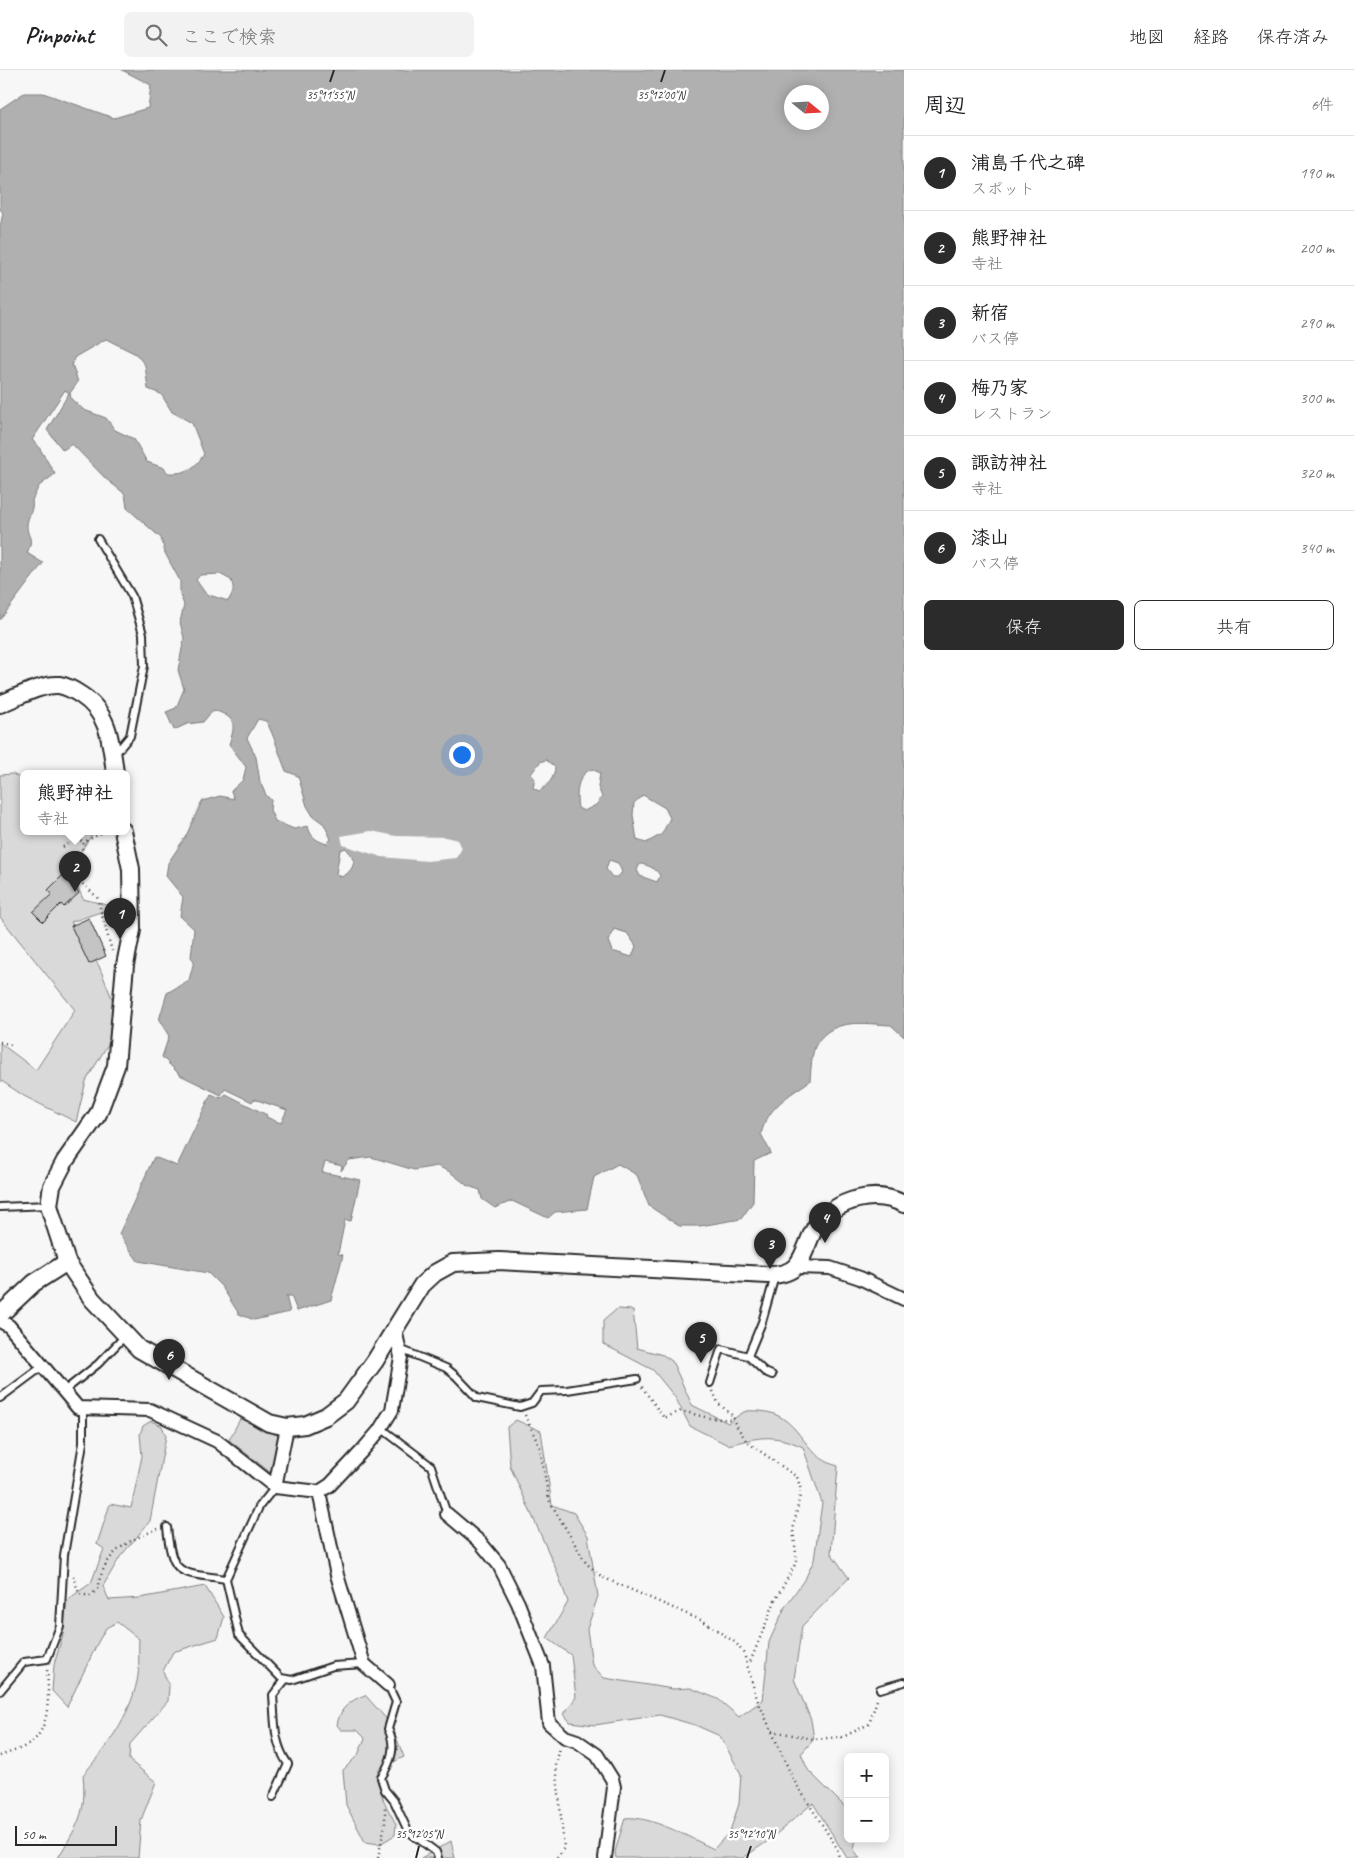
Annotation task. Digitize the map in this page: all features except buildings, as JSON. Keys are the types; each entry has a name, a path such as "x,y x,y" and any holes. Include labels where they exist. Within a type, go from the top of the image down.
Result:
{"street":[{"path":"0,704 36,689 60,685 76,692 94,704 104,717 114,770"},
{"path":"124,835 131,869 132,930 125,966 116,1066 98,1114 65,1161 52,1186 49,1205 67,1262 92,1299 139,1349 161,1363 269,1423 287,1427 305,1425 326,1416 346,1401 375,1361 422,1285 435,1273 453,1263 499,1261 776,1275 784,1274 796,1267 830,1268 860,1278 904,1298"},
{"path":"796,1267 817,1225 838,1206 857,1199 878,1197 904,1204"},
{"path":"0,1315 34,1283 67,1262"},
{"path":"0,1321 9,1326 78,1408 150,1410 218,1441 276,1487 319,1492 330,1485 381,1428 392,1410 401,1357 395,1329"},
{"path":"276,1487 287,1427"},
{"path":"319,1492 337,1574 364,1664 388,1685"},
{"path":"448,1514 480,1542 502,1572 518,1603 542,1666 549,1723 565,1737 576,1741 597,1755 612,1780 614,1788 605,1858"}],"lane":[{"path":"98,539 132,596 143,634 144,666 130,736 118,753 112,756"},
{"path":"0,1207 49,1205"},
{"path":"748,1356 762,1322 776,1275"},
{"path":"64,1391 98,1364 126,1336"},
{"path":"400,1349 446,1368 477,1398 520,1407 532,1403 541,1391 567,1390 637,1379"},
{"path":"710,1383 721,1349 748,1356 765,1372 772,1375"},
{"path":"0,1398 44,1366"},
{"path":"0,1691 24,1662 47,1660 60,1626 65,1567 64,1555 83,1443 83,1409"},
{"path":"381,1428 431,1466 448,1514"},
{"path":"276,1487 259,1508 226,1579 239,1635 281,1678 292,1680 333,1666 364,1664"},
{"path":"167,1527 170,1552 174,1564 185,1573 226,1579"},
{"path":"273,1796 288,1764 279,1752 277,1743 273,1695 286,1679"},
{"path":"880,1689 904,1682"},
{"path":"388,1685 396,1702 388,1729 394,1740 388,1766 381,1778 385,1790 394,1801 408,1831 436,1852 438,1858"}],"path":[{"path":"97,835 84,842 75,877 97,897 111,951 125,966"},
{"path":"63,847 77,839 84,842"},
{"path":"0,1042 12,1045"},
{"path":"637,1379 664,1418 681,1411 709,1418 733,1420"},
{"path":"710,1383 718,1403 734,1417 733,1420 747,1442 797,1477 801,1490 793,1530 797,1561 775,1601 748,1666"},
{"path":"520,1407 540,1448 549,1500 586,1562 602,1577 682,1611 722,1632 736,1643 744,1654 758,1699 794,1779 837,1848 839,1858"},
{"path":"65,1567 75,1580 79,1594 90,1596 97,1590 100,1576 108,1559 126,1543 167,1527"},
{"path":"0,1756 31,1742 38,1735 48,1708 47,1660"},
{"path":"772,1731 814,1739 842,1737 869,1724 880,1689"},
{"path":"557,1858 564,1848 556,1764 565,1737"},
{"path":"378,1858 385,1824 385,1790"}],"shaded area":[{"path":"122,70 904,70 904,1037 891,1025 861,1023 841,1026 832,1029 824,1035 817,1043 814,1051 810,1081 780,1103 764,1125 761,1134 771,1153 754,1161 753,1202 741,1219 700,1226 679,1226 649,1206 637,1175 618,1164 594,1177 587,1209 555,1212 548,1218 512,1201 495,1208 482,1199 480,1190 468,1186 450,1172 437,1166 414,1170 371,1157 349,1160 341,1171 342,1166 325,1162 322,1172 360,1180 351,1221 345,1220 338,1254 343,1255 331,1300 297,1311 291,1296 286,1296 290,1312 254,1320 239,1314 222,1287 208,1273 138,1261 119,1234 154,1157 177,1166 211,1094 221,1098 226,1094 267,1115 266,1117 281,1123 287,1110 254,1099 252,1102 225,1089 221,1095 180,1075 162,1057 169,1036 159,1020 167,993 189,980 194,961 191,957 194,929 180,916 183,897 166,876 168,863 186,836 202,801 220,796 234,799 231,791 243,780 246,767 229,744 233,726 226,715 213,710 203,722 187,724 174,730 166,712 176,708 184,689 178,670 184,638 180,622 184,605 180,594 180,581 165,553 161,538 127,508 125,494 106,479 72,444 63,450 47,430 69,393 65,390 32,440 37,444 55,474 39,486 32,500 27,525 31,540 27,553 43,563 0,620 0,227 3,213 0,209 0,109 24,93 43,93 114,118 148,108 151,85","holes":["106,339 136,354 145,365 148,389 161,394 172,412 192,423 204,454 201,459 193,467 174,473 168,473 164,468 147,462 134,439 115,430 106,418 84,410 71,399 70,393 78,382 72,364 75,357","220,574 231,580 233,588 228,601 206,594 196,580 200,575","258,719 266,721 286,771 298,776 307,806 313,816 324,824 331,839 327,844 314,838 308,826 294,829 275,821 270,810 271,800 266,795 260,782 256,757 247,738","546,760 555,767 550,781 539,791 533,788 535,779 531,774 540,762","592,769 600,773 598,787 602,797 596,805 584,811 578,808 577,797 578,786 583,776","643,795 665,808 670,818 662,834 646,843 637,840 633,815 634,803","346,848 354,859 349,872 341,877 336,874 340,850","609,860 618,863 622,872 618,877 612,877 606,869","640,864 649,866 660,876 657,882 640,876 637,870","614,929 627,933 636,946 632,957 612,951 608,941"]},
{"path":"13,774 20,778 20,835 92,835 70,868 71,872 83,899 115,907 71,922 99,966 113,1001 111,1039 86,1081 76,1122 24,1096 0,1080 0,1043 36,1070 75,1010 0,917 0,775"},
{"path":"617,1309 633,1310 637,1348 663,1355 672,1361 692,1405 728,1423 747,1411 773,1414 784,1419 793,1427 816,1454 838,1466 831,1553 849,1578 802,1626 794,1679 811,1720 814,1739 801,1754 808,1770 844,1806 844,1843 855,1843 854,1850 860,1858 847,1858 813,1803 768,1841 743,1858 616,1858 615,1852 625,1818 646,1820 658,1824 714,1849 730,1831 739,1804 741,1774 720,1736 695,1725 660,1715 595,1725 570,1722 564,1714 576,1697 571,1655 547,1638 568,1602 556,1569 510,1466 507,1427 516,1420 541,1431 552,1505 574,1513 588,1536 598,1596 587,1629 592,1665 604,1678 673,1689 690,1688 718,1699 739,1717 763,1700 769,1642 785,1607 806,1577 814,1560 822,1503 803,1447 774,1438 758,1438 728,1445 690,1426 675,1397 653,1370 603,1344 603,1321"},
{"path":"240,1419 279,1435 271,1473 229,1440"},
{"path":"151,1421 162,1426 166,1436 150,1521 120,1557 103,1586 109,1600 140,1598 205,1586 224,1617 218,1638 173,1652 163,1671 169,1686 168,1701 130,1744 129,1760 156,1782 141,1820 138,1858 58,1858 75,1828 82,1810 83,1775 108,1743 123,1719 134,1694 139,1665 139,1639 117,1622 106,1628 67,1707 52,1691 54,1665 63,1634 67,1600 91,1583 104,1549 97,1544 110,1504 131,1508 142,1456 140,1434 143,1426"},
{"path":"365,1695 391,1724 404,1757 380,1768 376,1776 384,1802 396,1824 395,1835 380,1844 365,1842 346,1805 343,1770 358,1755 365,1738 357,1730 341,1730 337,1725 340,1714 346,1706"},
{"path":"451,1841 455,1858 421,1858"}],"pier":[{"path":"371,831 396,836 445,837 458,840 462,848 456,858 427,861 382,857 343,845 341,836"}],"place":[{"name":"熊野神社","path":"75,892"},
{"name":"浦島千代之碑","path":"120,939"},
{"name":"梅乃家","path":"825,1243"},
{"name":"新宿","path":"770,1269"},
{"name":"諏訪神社","path":"701,1363"},
{"name":"漆山","path":"169,1380"}]}
